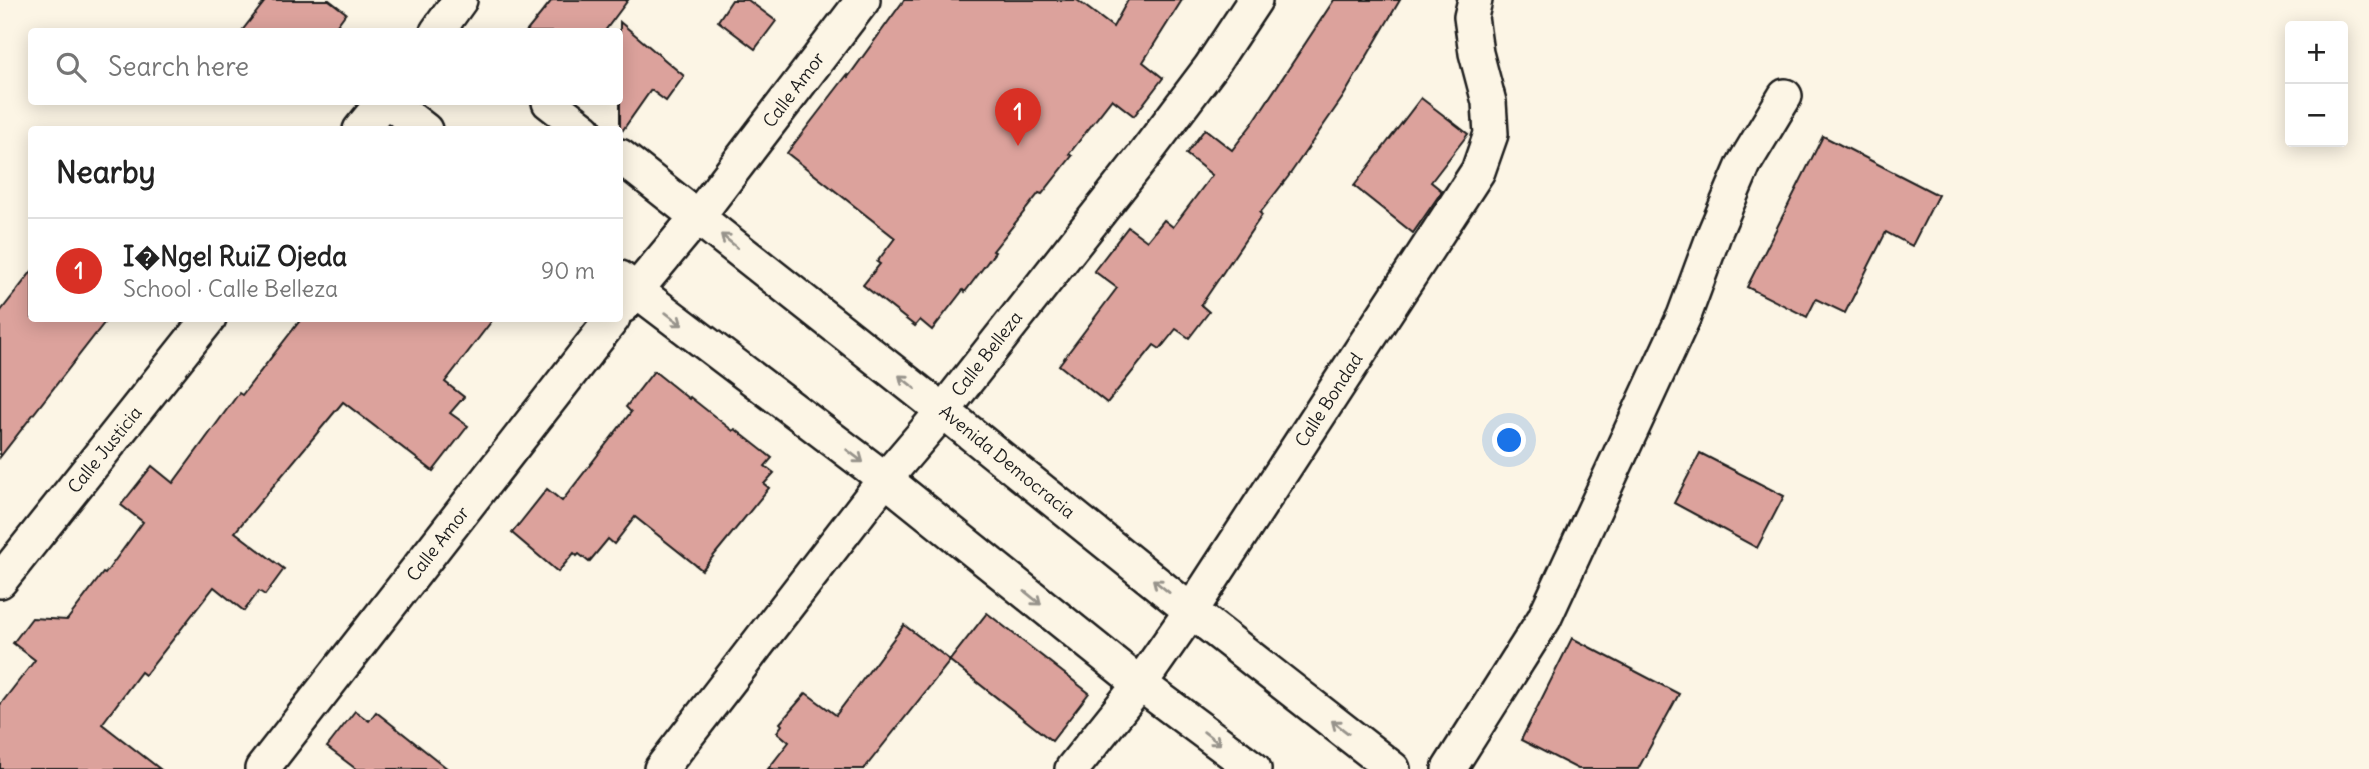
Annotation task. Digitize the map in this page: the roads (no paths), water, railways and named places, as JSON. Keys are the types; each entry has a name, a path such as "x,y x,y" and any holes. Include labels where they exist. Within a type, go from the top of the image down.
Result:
{"street":[{"name":"Calle Amor","path":"625,293 698,216 863,0"},
{"name":"Calle Belleza","path":"661,769 885,479 943,411 1203,78 1255,0"},
{"name":"Calle Bondad","path":"1072,769 1140,684 1191,611 1478,171 1491,134 1489,102 1476,52 1471,17 1475,0"},
{"path":"1449,769 1544,619 1684,316 1714,232 1744,164 1785,96"},
{"path":"363,126 381,105"},
{"path":"393,105 420,126"},
{"path":"552,105 580,126"},
{"name":"Avenida Democracia","path":"623,158 1393,769"},
{"path":"625,293 885,479 1140,684 1254,769"},
{"name":"Calle Justicia","path":"0,581 206,322"},
{"name":"Calle Amor","path":"262,769 610,322"}],"place":[{"name":"I�Ngel RuiZ Ojeda","path":"1018,146"}]}
